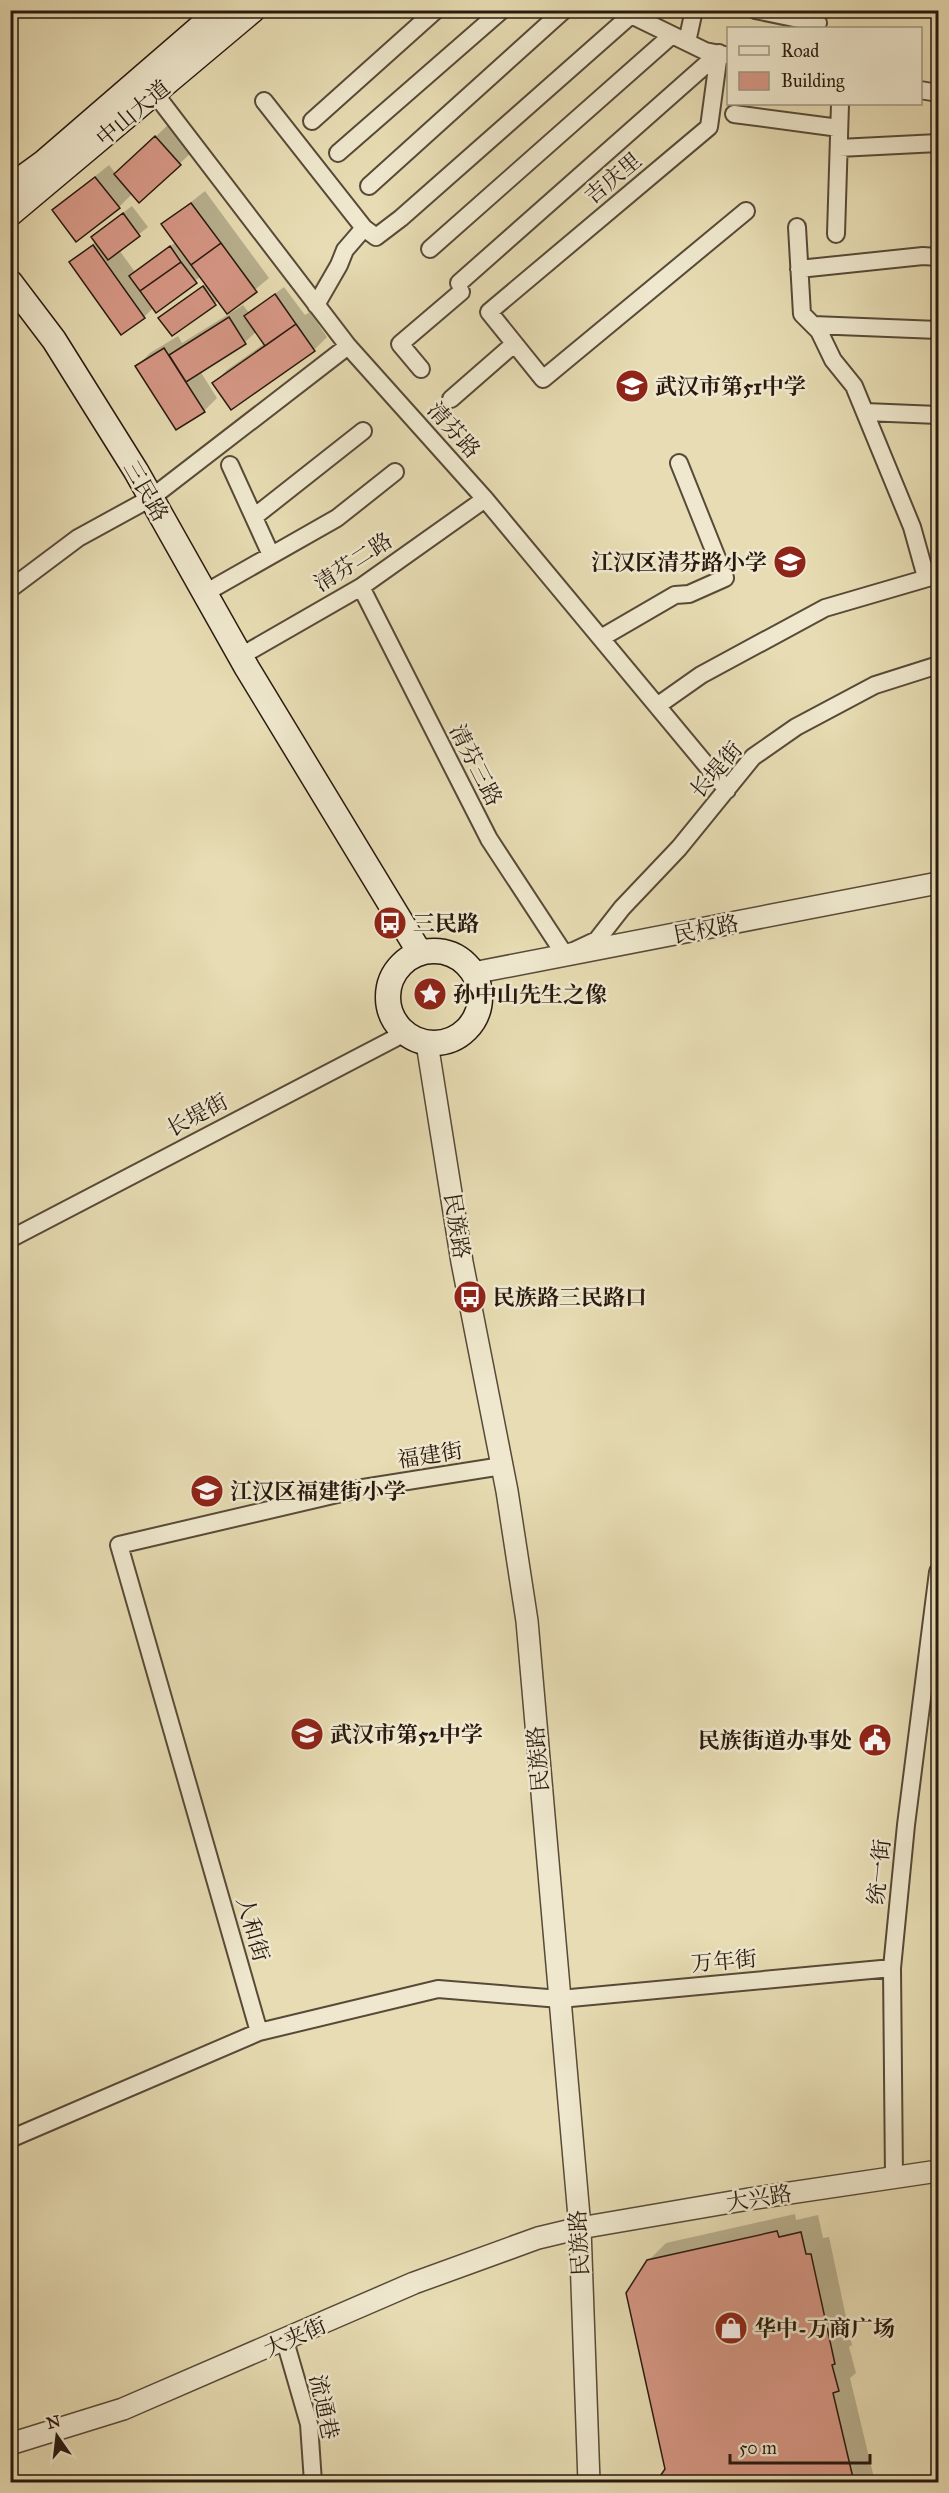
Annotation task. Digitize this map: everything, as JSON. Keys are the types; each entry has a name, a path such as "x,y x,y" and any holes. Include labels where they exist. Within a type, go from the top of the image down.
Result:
{"main road":[{"name":"中山大道","path":"10,187 43,163 220,10"},
{"name":"中山大道","path":"10,214 156,95 253,10"},
{"name":"三民路","path":"10,282 54,340 151,498 241,656 420,953"},
{"path":"447,952 465,962 473,973 479,983 481,999 477,1015 462,1034 447,1042 427,1043 405,1033 394,1020 388,1005 388,990 393,975 405,960 420,953 447,952"}],"street":[{"path":"312,121 436,10"},
{"path":"338,153 502,10"},
{"path":"369,186 564,10"},
{"path":"430,249 680,38 694,10"},
{"path":"755,10 818,23"},
{"path":"264,101 364,228 376,237 401,218 626,13 724,55 460,288 400,344 420,369"},
{"name":"吉庆里","path":"514,344 489,312 709,127 724,55"},
{"path":"922,90 939,93"},
{"name":"清芬路","path":"156,95 348,346 485,499 727,790"},
{"path":"836,234 840,105"},
{"path":"734,114 839,128"},
{"path":"838,148 939,143"},
{"path":"451,399 514,344 543,379 746,211"},
{"path":"657,706 701,675 825,608 932,576 854,386 833,360 819,331 802,314 797,227"},
{"path":"316,305 345,250 364,228"},
{"path":"799,269 923,256 939,257"},
{"path":"813,325 939,330"},
{"path":"10,589 78,538 151,498 348,346"},
{"path":"865,412 939,415"},
{"path":"254,517 363,431"},
{"path":"601,638 675,595 689,594 725,578 679,463"},
{"path":"230,465 271,555"},
{"path":"205,593 337,518 394,472"},
{"name":"清芬二路","path":"241,656 361,587 485,499"},
{"name":"清芬三路","path":"361,587 489,839 566,955"},
{"name":"长堤街","path":"566,955 597,940 622,908 679,848 753,758 796,727 876,685 939,665"},
{"name":"民权路","path":"473,973 939,883"},
{"name":"长堤街","path":"10,1239 405,1033"},
{"name":"民族路","path":"427,1043 462,1262 502,1466 527,1621 580,2228 589,2482"},
{"name":"福建街","path":"119,1545 363,1488 502,1466"},
{"name":"人和街","path":"119,1545 259,2032"},
{"name":"统一街","path":"894,2178 892,1968 917,1732 939,1572"},
{"name":"万年街","path":"560,1998 892,1968"},
{"path":"10,2139 259,2032 438,1989 560,1998"},
{"name":"大兴路","path":"580,2228 939,2171"},
{"name":"大夹街","path":"10,2444 123,2409 285,2341 414,2283 538,2238 580,2228"},
{"name":"流通巷","path":"285,2341 309,2424 313,2482"}],"building":[{"path":"155,136 181,165 139,203 114,174"},
{"path":"95,177 120,208 76,242 52,210"},
{"path":"191,203 221,243 191,265 161,224"},
{"path":"123,213 140,236 108,260 91,237"},
{"path":"221,243 257,292 227,314 191,265"},
{"path":"93,245 145,318 121,335 69,262"},
{"path":"170,246 181,262 140,291 129,276"},
{"path":"181,262 197,283 156,313 140,291"},
{"path":"203,286 216,305 172,336 158,318"},
{"path":"275,294 296,324 265,346 244,316"},
{"path":"229,317 246,344 186,382 169,355"},
{"path":"296,324 315,351 231,410 212,383"},
{"path":"164,348 205,412 176,430 135,366"},
{"name":"华中-万商广场","path":"777,2231 779,2237 801,2232 806,2254 811,2254 835,2364 832,2365 839,2391 833,2393 854,2482 656,2482 665,2469 626,2293 647,2260"}],"place":[{"name":"武汉市第51中学","path":"632,386"},
{"name":"江汉区清芬路小学","path":"790,562"},
{"name":"三民路","path":"390,923"},
{"name":"孙中山先生之像","path":"430,994"},
{"name":"民族路三民路口","path":"470,1297"},
{"name":"江汉区福建街小学","path":"207,1491"},
{"name":"武汉市第52中学","path":"307,1734"},
{"name":"民族街道办事处","path":"875,1740"},
{"name":"华中-万商广场","path":"731,2328"}]}
